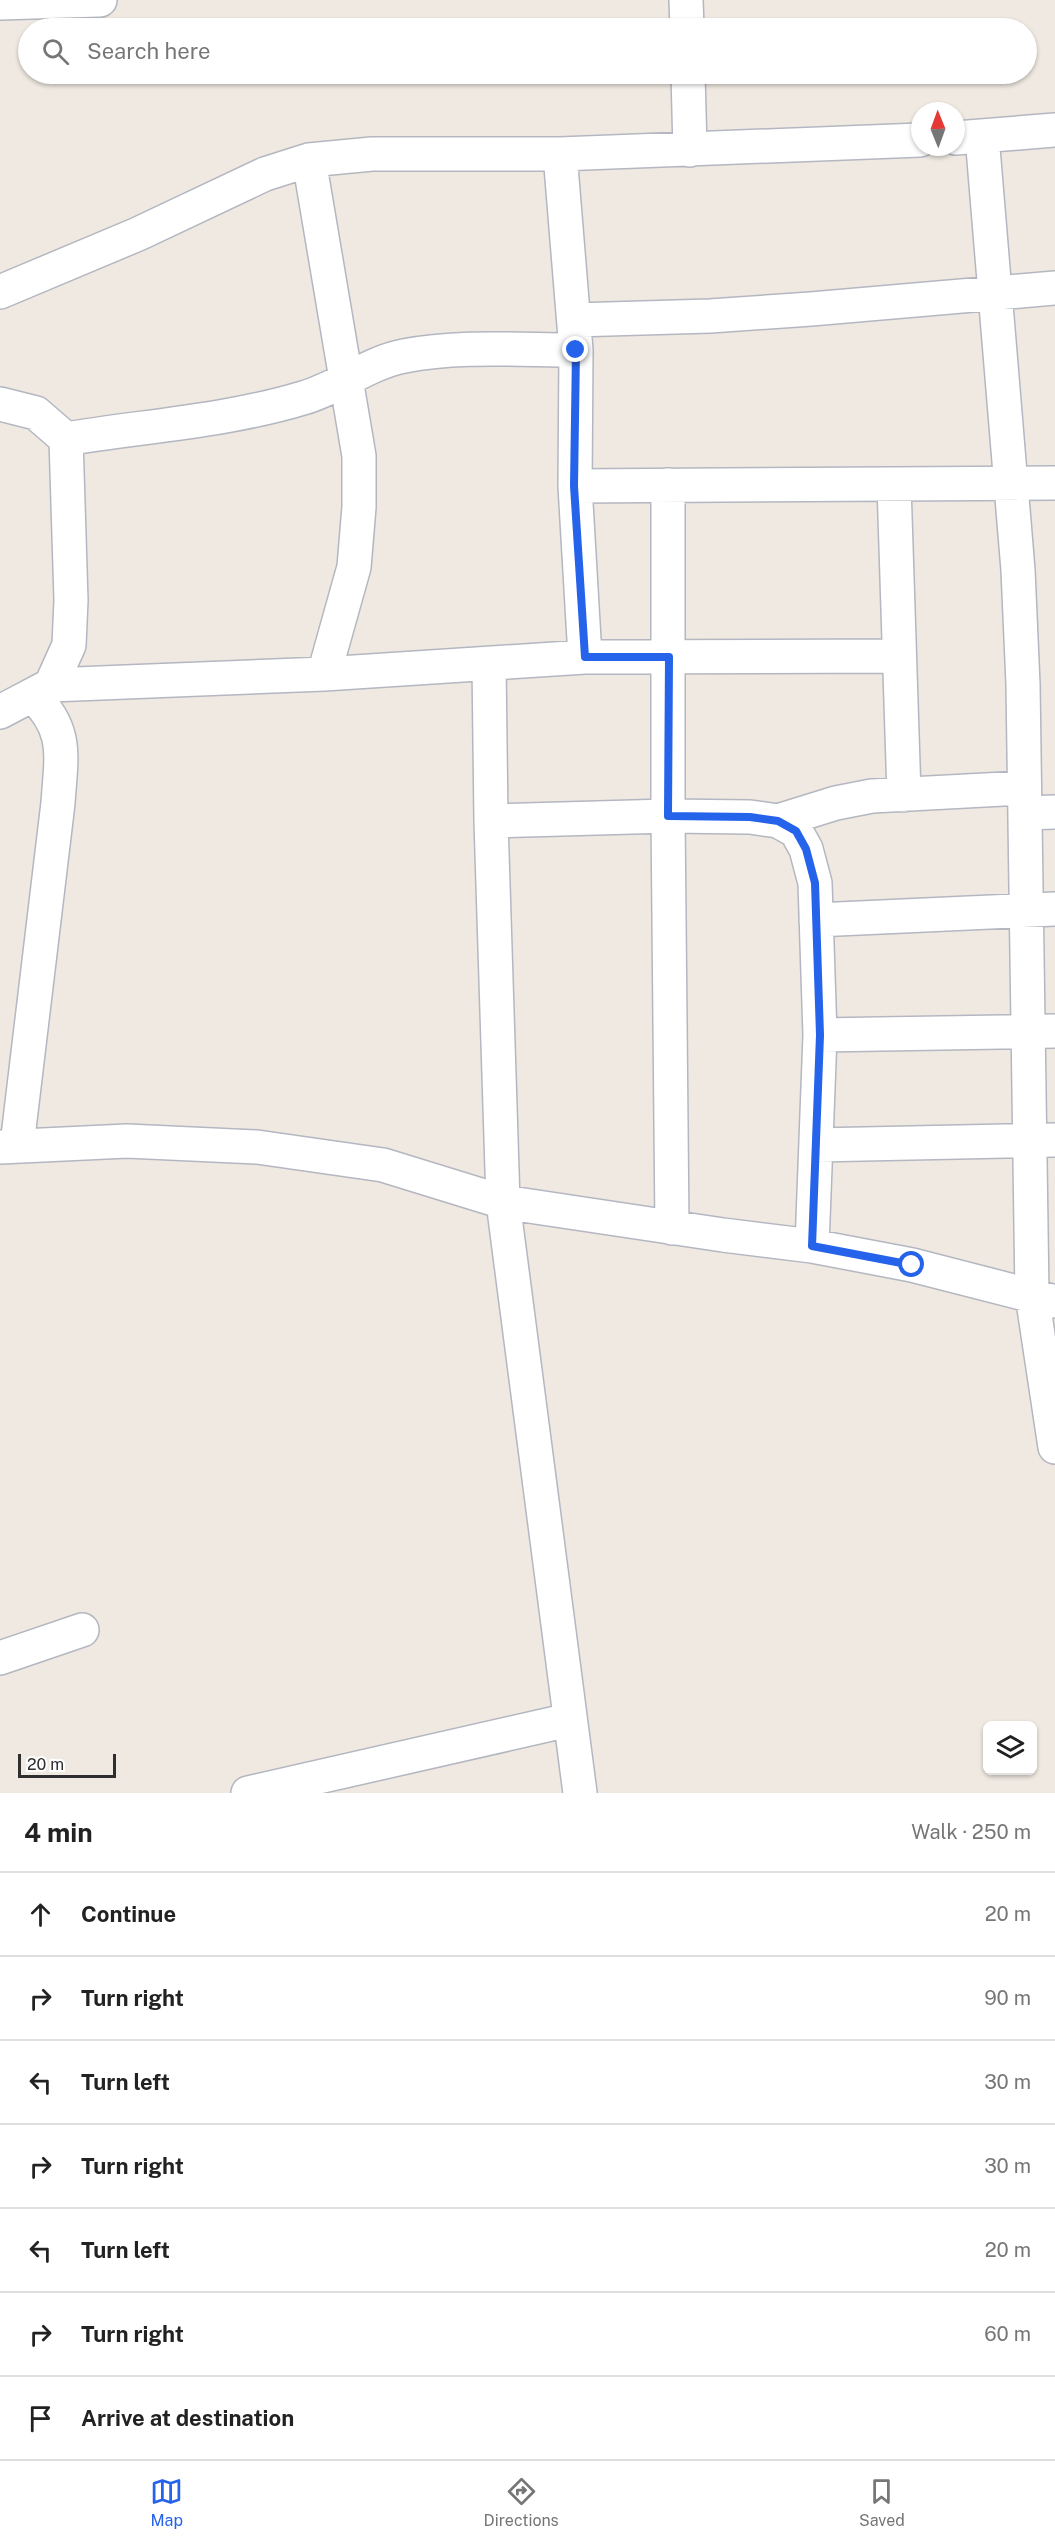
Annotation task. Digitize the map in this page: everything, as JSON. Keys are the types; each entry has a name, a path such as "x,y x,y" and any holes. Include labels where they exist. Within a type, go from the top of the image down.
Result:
{"street":[{"path":"0,3 100,0"},
{"path":"686,0 687,18"},
{"path":"688,84 690,150"},
{"path":"1055,130 969,137 993,293 1011,484 1023,684 1041,910 1043,1298 1055,1447"},
{"path":"0,292 138,234 265,174 309,160 372,154 560,154 911,140"},
{"path":"560,154 575,335 574,486 585,657"},
{"path":"309,160 359,456 359,507 354,567 324,674"},
{"path":"66,439 232,415 306,398 346,378 403,356 462,351 722,315 1055,288"},
{"path":"0,404 36,413 66,439 71,600 69,645 41,690"},
{"path":"574,486 1055,483"},
{"path":"668,485 672,1228"},
{"path":"894,485 904,795"},
{"path":"0,712 41,690 585,657 898,656"},
{"path":"489,664 491,821 503,1202 580,1793"},
{"path":"41,690 57,726 62,751 57,815 8,1146 127,1140 257,1147 383,1165 503,1202 672,1228 812,1246 912,1265 1043,1298"},
{"path":"778,821 836,803 873,796 904,795 1034,804"},
{"path":"491,821 668,816 750,817 778,821 796,831 806,849 815,883 820,1035 812,1246"},
{"path":"816,920 1041,910"},
{"path":"820,1035 1042,1032"},
{"path":"816,1145 1043,1140"},
{"path":"0,1658 82,1630"},
{"path":"248,1793 569,1720"}],"route":[{"path":"576,350 574,486 585,657 669,657 668,816 750,817 778,821 796,831 806,849 815,883 820,1035 812,1246 912,1265"}]}
